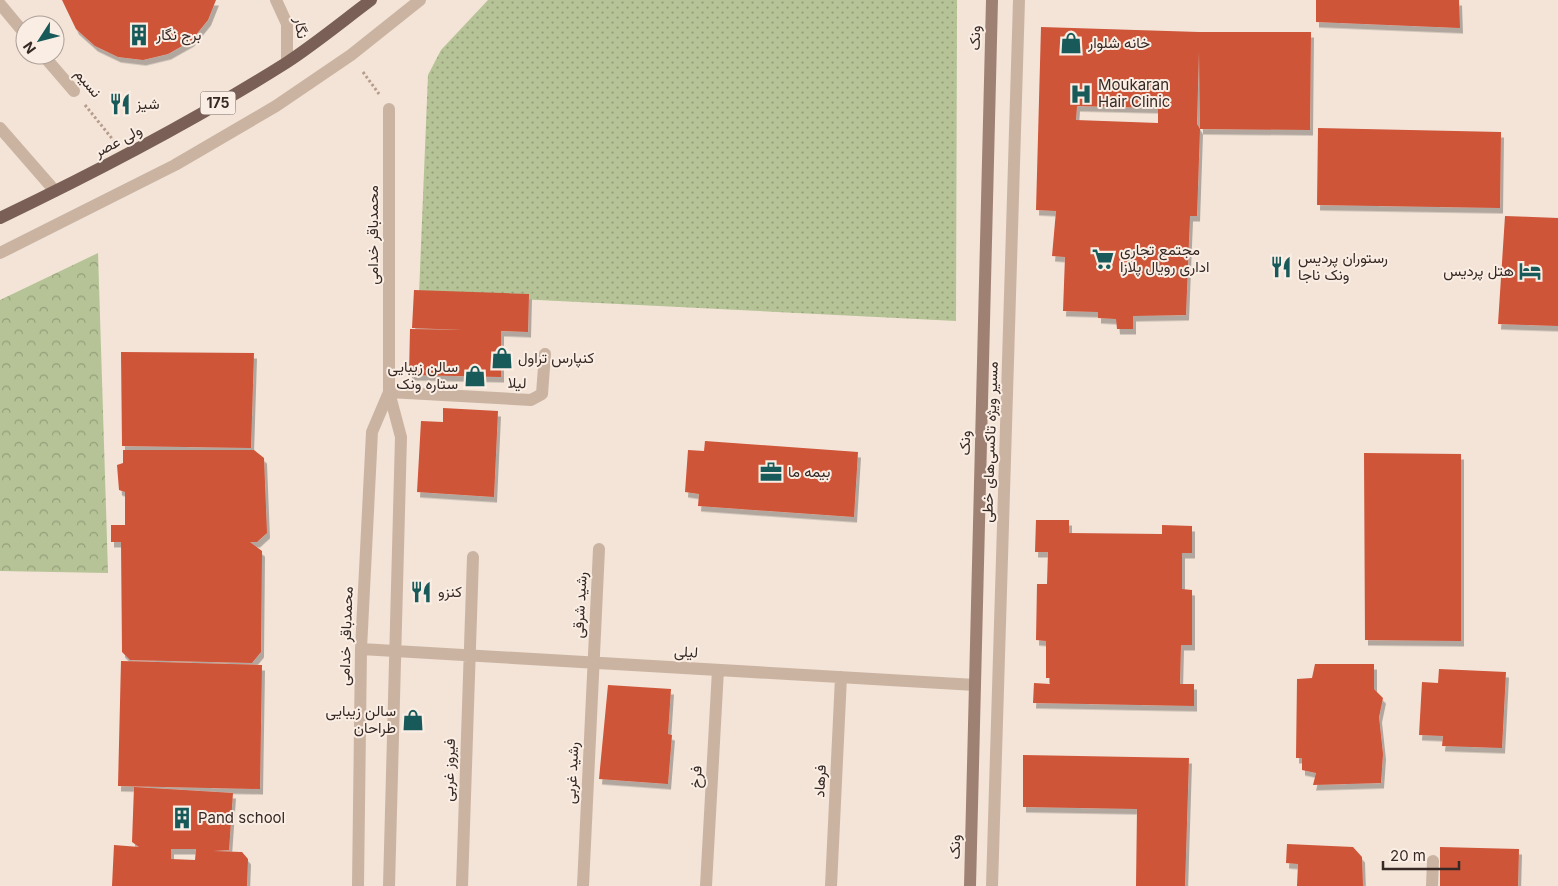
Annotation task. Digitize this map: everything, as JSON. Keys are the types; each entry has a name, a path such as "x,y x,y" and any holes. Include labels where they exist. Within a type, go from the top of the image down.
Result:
{"main road":[{"name":"ولی عصر","path":"0,218 126,156 287,62 371,0"},
{"name":"ونک","path":"970,886 992,0"}],"street":[{"name":"نگار","path":"276,0 287,24 287,62"},
{"path":"0,253 175,165 276,106 352,56 420,0"},
{"name":"مسیر ویژه تاکسی‌های خطی","path":"992,886 1019,0"},
{"path":"0,4 15,22"},
{"name":"نسیم","path":"52,65 74,91"},
{"name":"محمدباقر خدامی","path":"389,109 389,392 401,437 389,886"},
{"path":"0,128 55,191"},
{"name":"لیلا","path":"389,392 531,400 542,394 545,354"},
{"name":"محمدباقر خدامی","path":"358,886 361,648 372,432 389,392"},
{"name":"رشید شرقی","path":"594,662 599,548"},
{"name":"فیروز غربی","path":"462,886 468,655 473,557"},
{"name":"لیلی","path":"361,648 975,685"},
{"name":"رشید غربی","path":"583,886 594,662"},
{"name":"فرخ","path":"706,886 718,670"},
{"name":"فرهاد","path":"831,886 841,677"},
{"path":"1432,886 1433,861"}],"path":[{"path":"363,72 389,109"},
{"name":"نسیم","path":"74,91 126,156"}],"green space":[{"path":"488,0 957,0 956,321 419,294 428,75 441,50"},
{"path":"98,253 108,573 0,571 0,300"}],"building":[{"name":"برج نگار","path":"62,0 216,0 208,20 191,41 168,54 143,60 118,57 95,46 76,29"},
{"path":"1316,0 1459,0 1460,28 1316,22"},
{"path":"1041,27 1199,32 1311,32 1310,130 1200,129 1197,216 1190,216 1186,315 1133,316 1133,329 1117,329 1116,319 1098,318 1098,312 1063,311 1065,257 1052,256 1056,211 1036,210","holes":["1199,51 1200,129 1197,124","1077,106 1158,108 1158,123 1076,120"]},
{"path":"1318,128 1501,132 1500,208 1317,205"},
{"name":"هتل پردیس","path":"1505,216 1558,218 1558,326 1498,324"},
{"path":"414,290 529,294 528,332 501,331 501,377 409,375 410,329 462,330 412,328"},
{"path":"121,352 254,353 251,448 122,446"},
{"path":"443,408 498,411 494,497 417,492 421,421 443,422"},
{"name":"بیمه ما","path":"705,441 858,452 854,517 698,506 699,494 685,492 688,450 704,451"},
{"path":"123,450 254,450 264,458 267,533 257,542 250,542 262,551 261,652 252,663 130,660 122,652 121,542 111,542 111,525 125,525 125,492 119,490 117,465 123,463"},
{"path":"1364,453 1461,454 1461,641 1365,640"},
{"path":"1036,520 1069,520 1069,533 1162,534 1162,525 1192,526 1192,553 1182,553 1182,589 1192,590 1192,645 1181,645 1180,684 1194,684 1194,706 1033,703 1034,683 1050,684 1050,678 1046,678 1046,641 1036,640 1037,584 1047,584 1048,552 1035,552"},
{"path":"121,661 262,665 260,789 118,786"},
{"path":"1315,664 1374,664 1374,689 1383,698 1379,717 1383,754 1381,783 1313,785 1316,773 1302,770 1302,758 1296,758 1297,679 1312,678"},
{"path":"1439,669 1506,672 1502,748 1442,746 1443,736 1419,735 1422,682 1438,683"},
{"path":"608,685 671,689 668,734 672,735 668,784 599,779"},
{"path":"1023,755 1189,758 1185,886 1136,886 1137,809 1023,807"},
{"path":"134,787 233,793 229,850 213,851 242,852 248,859 247,886 112,886 114,845 139,847 132,842","holes":["171,849 196,849 195,860 171,859"]},
{"path":"1287,844 1353,847 1362,857 1363,886 1297,886 1298,864 1286,863"},
{"path":"1440,847 1519,849 1518,886 1440,886"}],"place":[{"name":"برج نگار","path":"139,35"},
{"name":"خانه شلوار","path":"1071,43"},
{"name":"Moukaran Hair Clinic","path":"1081,94"},
{"name":"شیز","path":"120,104"},
{"name":"مجتمع تجاری اداری رویال پلازا","path":"1103,259"},
{"name":"رستوران پردیس ونک ناجا","path":"1281,267"},
{"name":"هتل پردیس","path":"1530,271"},
{"name":"کنپارس تراول","path":"502,358"},
{"name":"سالن زیبایی ستاره ونک","path":"475,376"},
{"name":"بیمه ما","path":"771,472"},
{"name":"کنزو","path":"421,592"},
{"name":"سالن زیبایی طراحان","path":"413,720"},
{"name":"Pand school","path":"182,818"}]}
